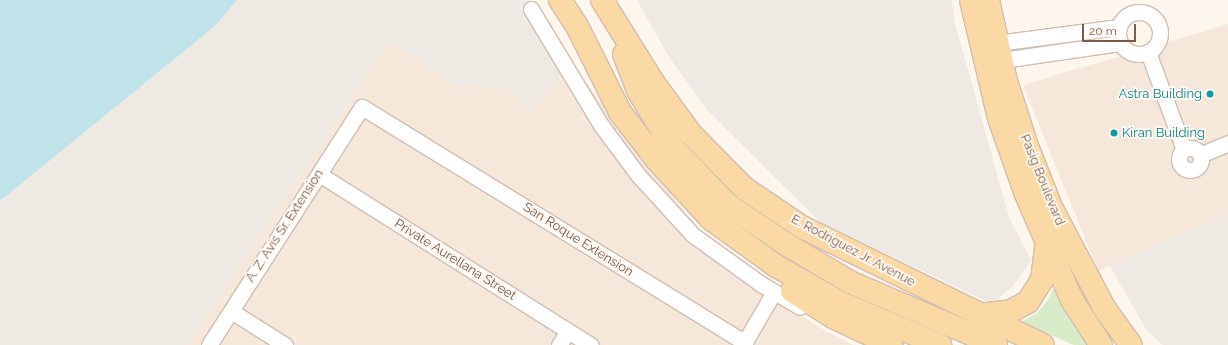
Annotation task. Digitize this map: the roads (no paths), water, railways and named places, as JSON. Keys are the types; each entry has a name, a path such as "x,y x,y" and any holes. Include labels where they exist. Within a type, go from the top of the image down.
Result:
{"main road":[{"path":"560,0 577,26 620,112 657,160 711,219 776,266 841,303 940,345"},
{"name":"Pasig Boulevard","path":"971,0 999,118 1046,245 1072,300 1101,345"},
{"name":"Pasig Boulevard","path":"988,0 999,51 1027,146 1052,209 1105,309 1131,345"},
{"path":"603,3 638,91 654,120 674,149 727,204 789,246 850,282 996,345"},
{"name":"E. Rodriguez Jr. Avenue","path":"603,3 653,82 691,134 744,188 802,227 956,304 1043,345"},
{"path":"577,26 611,121 647,169 701,227 767,275 833,317 892,345"},
{"path":"980,315 1011,311 1033,297 1044,273 1046,245"}],"street":[{"path":"999,51 1120,43 1132,53 1148,52 1157,45 1160,33 1157,22 1149,7 1131,7 1119,27 1120,43"},
{"path":"531,9 600,125 638,175 693,235 774,292 874,345"},
{"path":"999,51 1119,27"},
{"path":"1148,52 1184,150 1180,155 1180,162 1189,170 1198,167 1201,161 1200,154 1228,143"},
{"name":"San Roque Extension","path":"362,107 744,344 774,292"},
{"name":"A. Z. Avis Sr. Extension","path":"209,345 362,107"},
{"name":"Private Aurellana Street","path":"319,174 591,345"},
{"path":"231,311 285,345"},
{"path":"559,345 568,331"}],"water":[{"path":"0,0 237,0 215,26 0,201"}],"place":[{"name":"Astra Building","path":"1210,94"},
{"name":"Kiran Building","path":"1114,133"}]}
